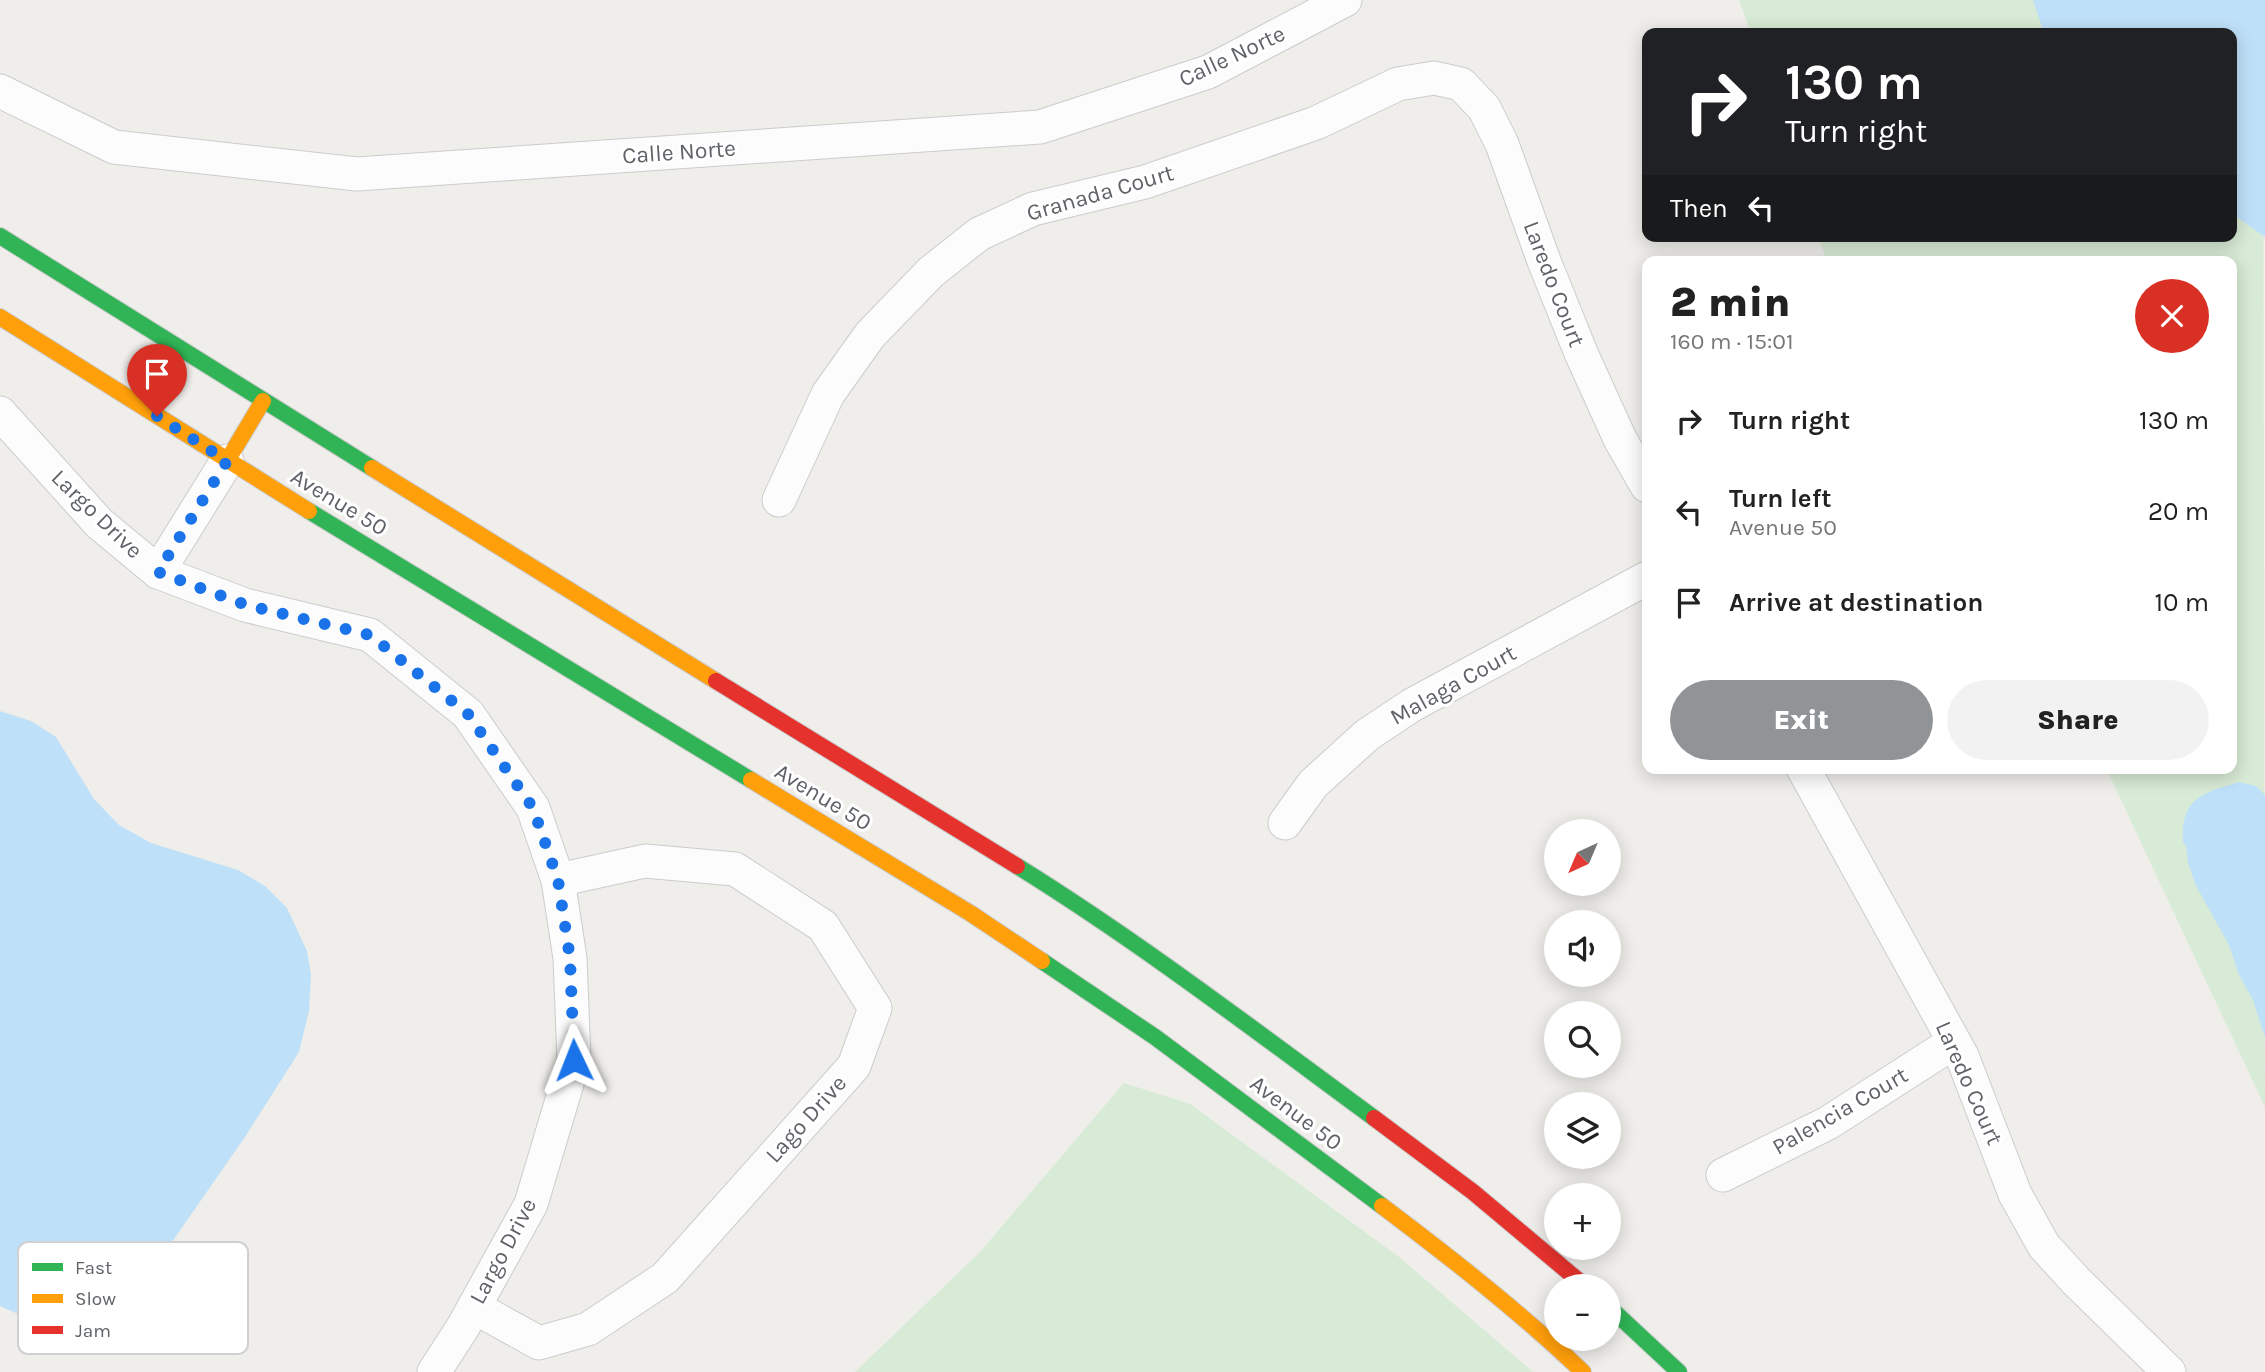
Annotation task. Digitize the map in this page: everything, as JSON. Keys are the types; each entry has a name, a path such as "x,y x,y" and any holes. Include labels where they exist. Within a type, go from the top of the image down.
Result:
{"main road":[{"name":"Avenue 50","path":"0,236 1071,900 1208,995 1473,1192 1571,1274"},
{"name":"Avenue 50","path":"0,317 227,461 1005,936 1155,1037 1293,1138 1428,1241 1583,1372"},
{"path":"227,461 263,401"},
{"path":"1621,1318 1679,1372"}],"street":[{"name":"Calle Norte","path":"0,91 114,147 357,174 1040,127 1208,72 1345,0"},
{"name":"Granada Court","path":"779,500 828,394 870,335 931,272 979,234 1033,209 1145,182 1316,123 1398,84 1434,78 1461,84"},
{"name":"Laredo Court","path":"1461,84 1484,107 1502,145 1581,353 1620,439 1642,477"},
{"name":"Largo Drive","path":"0,413 99,523 158,572 246,605 370,635 468,714 533,808 558,880 570,958 574,1060 531,1204 474,1307 434,1372"},
{"path":"158,572 227,461"},
{"name":"Malaga Court","path":"1285,823 1313,784 1367,735 1412,705 1642,581"},
{"name":"Laredo Court","path":"1806,774 1954,1042 2015,1194 2044,1245 2076,1281 2169,1372"},
{"name":"Lago Drive","path":"474,1307 539,1343 588,1329 665,1278 854,1066 874,1008 823,926 735,869 645,861 558,880"},
{"name":"Palencia Court","path":"1723,1175 1828,1123 1954,1042"}],"green space":[{"path":"1739,0 2263,0 2265,1107 2109,774 2237,774 2237,256 1825,256 1820,242 2237,242 2237,28 1749,28"},
{"path":"1124,1083 1190,1104 1399,1257 1533,1372 855,1372 980,1252"}],"water":[{"path":"2033,0 2265,0 2265,237 2237,217 2237,28 2042,28"},
{"path":"0,711 31,721 56,737 94,799 119,825 151,843 238,870 265,886 287,908 307,951 311,975 309,1011 299,1052 245,1137 172,1242 18,1242 18,1314 0,1306"},
{"path":"2239,782 2256,786 2265,795 2265,1038 2253,1000 2239,975 2229,945 2196,886 2183,842 2185,816 2196,800"}],"traffic: fast":[{"path":"0,236 372,468"},
{"path":"309,511 751,780"},
{"path":"1017,866 1154,957 1374,1118"},
{"path":"1042,961 1155,1037 1382,1206"},
{"path":"1621,1318 1679,1372"}],"traffic: slow":[{"path":"0,317 309,511"},
{"path":"227,461 263,401"},
{"path":"372,468 716,681"},
{"path":"751,780 970,913 1042,961"},
{"path":"1382,1206 1485,1286 1583,1372"}],"traffic: jam":[{"path":"716,681 1017,866"},
{"path":"1374,1118 1473,1192 1571,1274"}],"route":[{"path":"157,416 227,461 158,572 246,605 370,635 468,714 533,808 558,880 570,958 574,1060"}]}
